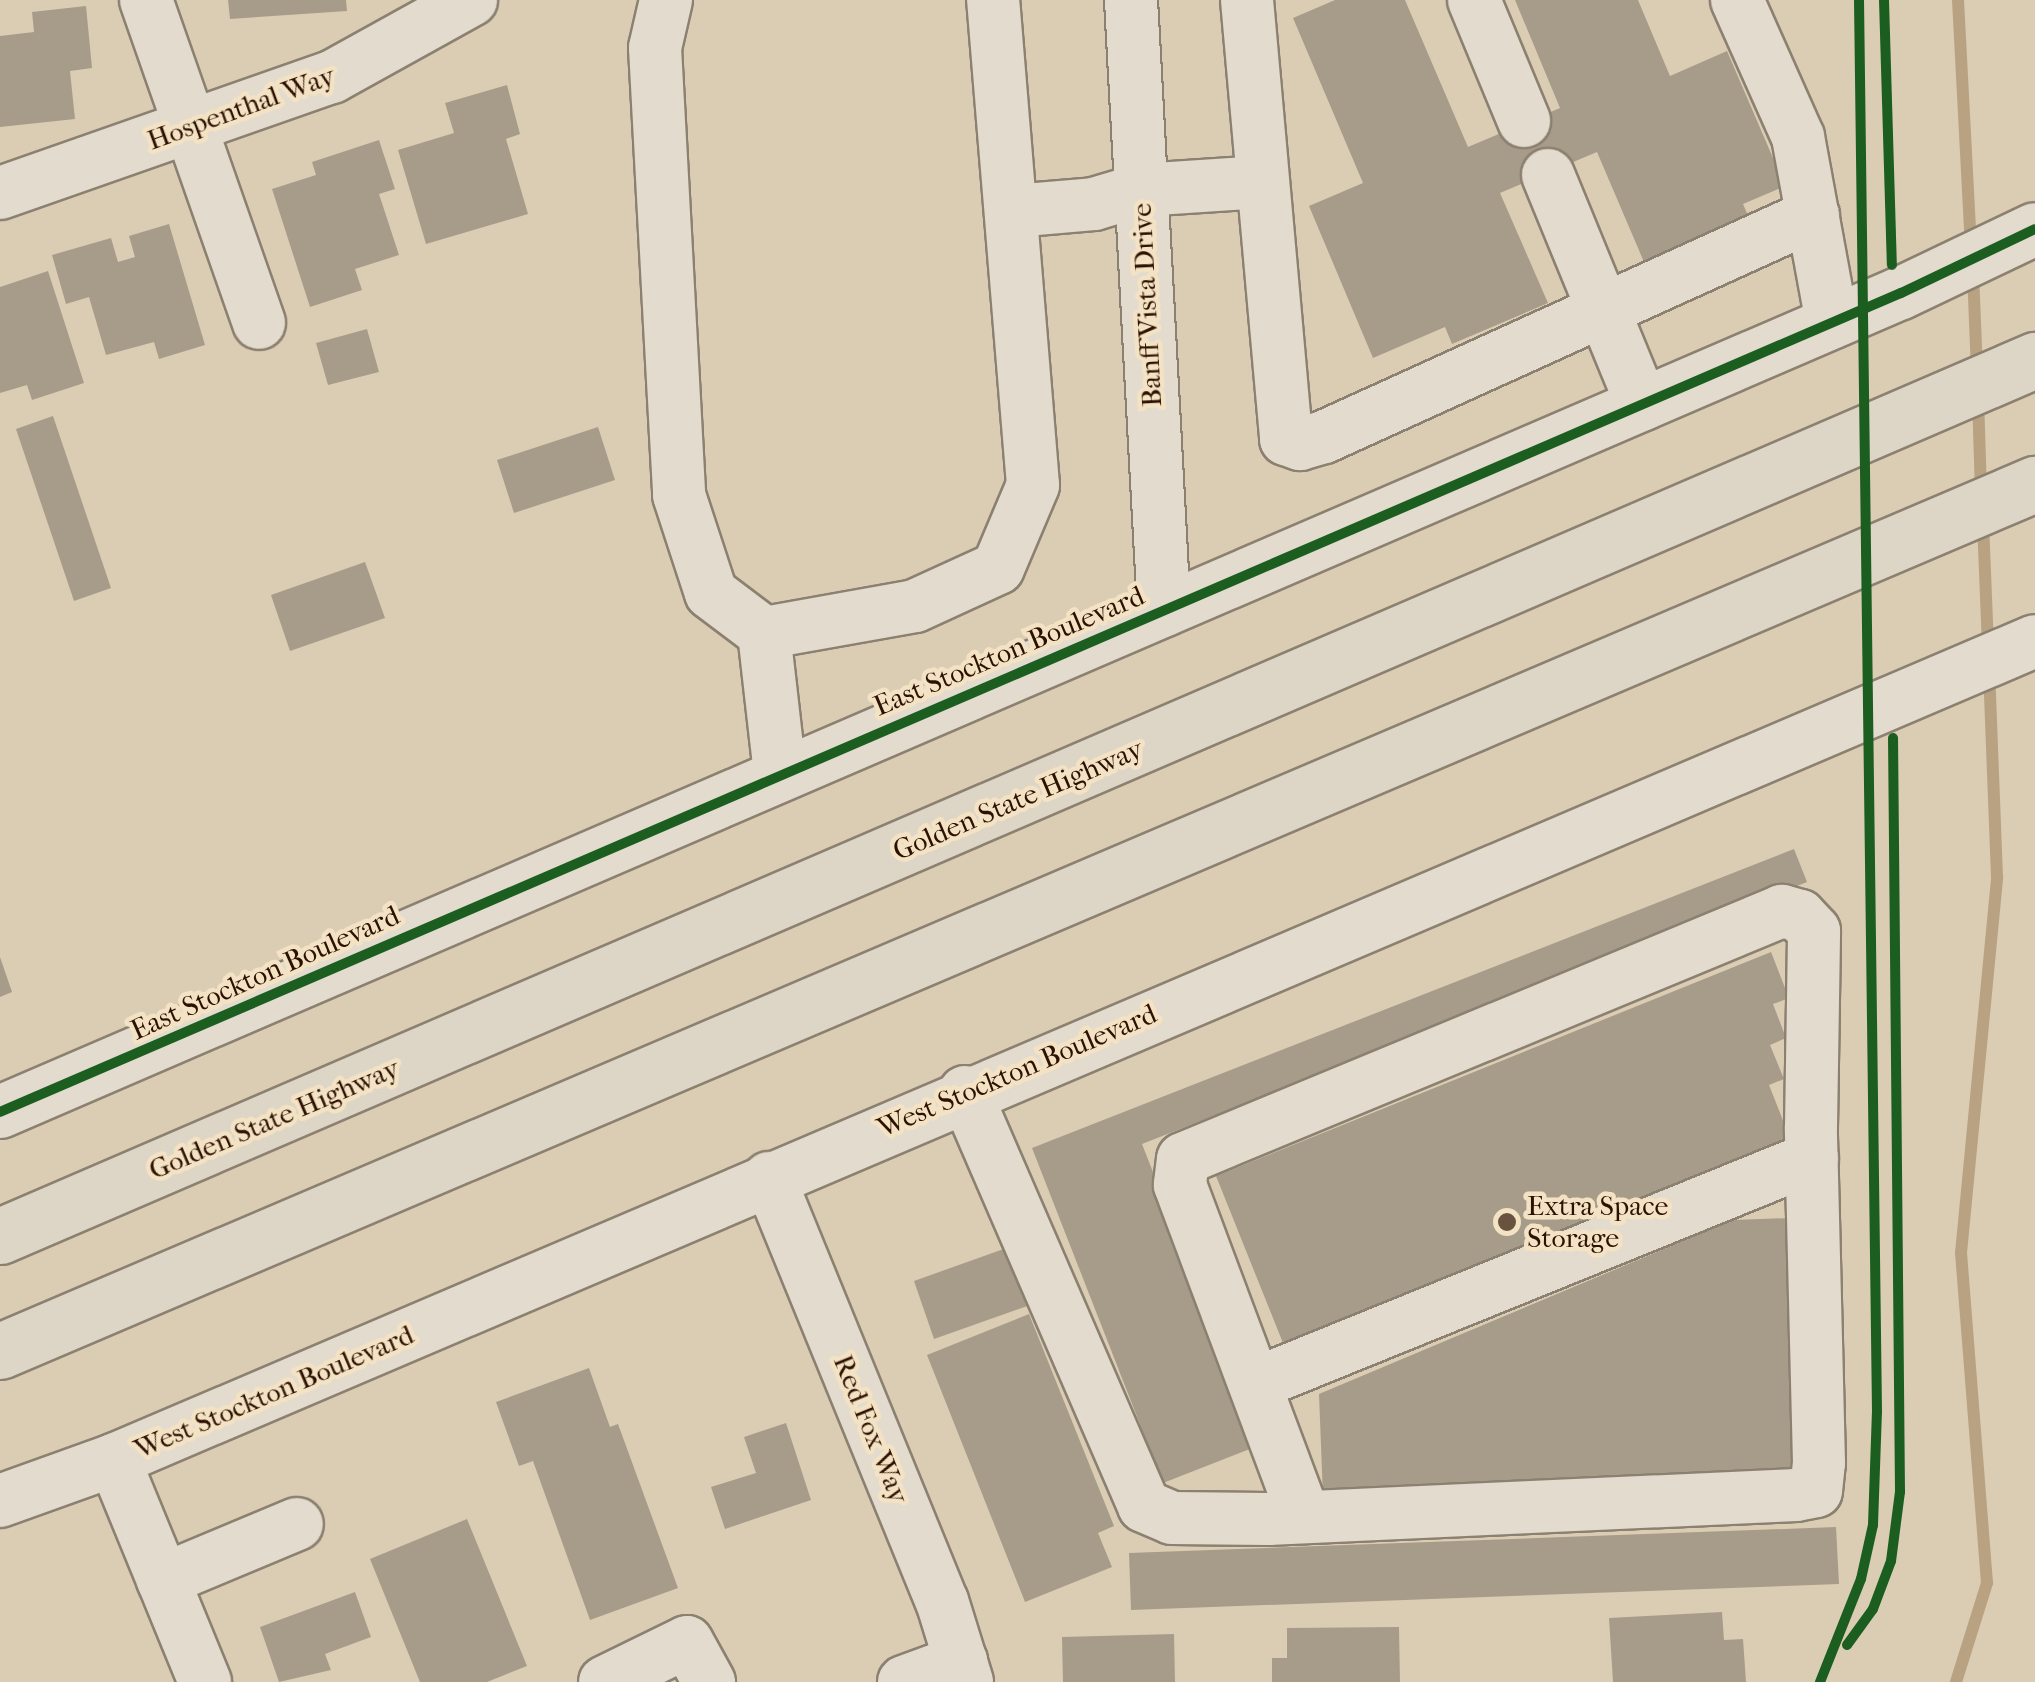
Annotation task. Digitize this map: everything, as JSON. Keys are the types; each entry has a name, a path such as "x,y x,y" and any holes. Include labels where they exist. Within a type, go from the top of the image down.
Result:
{"highway":[{"name":"Golden State Highway","path":"0,1236 1915,415 2035,360"},
{"path":"0,1351 2035,484"}],"street":[{"path":"146,0 187,128 259,323"},
{"name":"Hospenthal Way","path":"0,193 332,77 471,0"},
{"path":"666,0 655,48 679,495 711,593 764,632 916,606 998,568 1033,485 993,0"},
{"name":"Banff Vista Drive","path":"1131,0 1164,610"},
{"path":"1247,0 1286,438 1300,444 1812,214"},
{"path":"1474,0 1524,120"},
{"path":"1738,0 1798,137 1832,322"},
{"path":"1548,175 1642,404"},
{"path":"1013,211 1094,204 1141,190 1262,182"},
{"name":"East Stockton Boulevard","path":"0,1112 1900,293 2035,229"},
{"path":"764,632 780,773"},
{"name":"West Stockton Boulevard","path":"0,1502 114,1460 965,1092 2035,641"},
{"path":"965,1092 1144,1506 1172,1518 1304,1518 1816,1491 1814,931 1800,916 1782,911 1184,1159 1180,1185 1304,1518"},
{"path":"1254,1384 1812,1158"},
{"name":"Red Fox Way","path":"769,1178 964,1672"},
{"path":"114,1460 205,1682"},
{"path":"163,1580 298,1524"},
{"path":"605,1682 687,1642 708,1682"},
{"path":"904,1682 964,1672"}],"building":[{"path":"228,0 346,0 347,11 230,19"},
{"path":"1335,0 1405,0 1468,147 1560,108 1515,0 1638,0 1670,76 1727,51 1785,186 1743,204 1752,225 1647,269 1597,152 1500,193 1548,303 1452,344 1445,327 1373,358 1309,206 1363,183 1293,18"},
{"path":"86,6 92,68 70,71 75,119 0,127 0,36 34,32 32,12"},
{"path":"507,85 520,134 506,139 528,214 426,244 398,150 454,133 445,103"},
{"path":"379,140 395,189 379,194 399,255 355,269 362,290 310,307 272,189 316,175 312,162"},
{"path":"169,224 205,345 159,359 154,342 106,355 89,297 66,304 52,255 111,238 118,262 135,257 129,236"},
{"path":"48,271 84,383 32,400 27,385 0,393 0,287"},
{"path":"367,329 379,372 328,385 316,343"},
{"path":"53,416 111,588 74,601 16,429"},
{"path":"598,427 615,480 514,513 497,460"},
{"path":"365,562 385,618 290,651 271,595"},
{"path":"1794,849 1807,882 1142,1144 1260,1445 1163,1483 1032,1148"},
{"path":"1771,952 1789,998 1773,1004 1786,1038 1770,1045 1784,1079 1769,1085 1792,1143 1285,1348 1216,1176"},
{"path":"0,957 12,992 0,997"},
{"path":"1789,1218 1798,1480 1323,1497 1319,1394 1733,1220"},
{"path":"1012,1246 1033,1304 934,1339 914,1281"},
{"path":"1029,1314 1114,1526 1098,1533 1112,1567 1025,1602 927,1355"},
{"path":"589,1368 610,1427 618,1424 678,1588 590,1620 533,1461 519,1466 496,1402"},
{"path":"786,1423 811,1500 725,1529 711,1487 756,1473 744,1437"},
{"path":"467,1519 527,1666 487,1682 420,1682 370,1559"},
{"path":"1836,1527 1839,1584 1131,1610 1129,1553"},
{"path":"355,1592 371,1637 325,1654 331,1670 279,1682 260,1627"},
{"path":"1722,1612 1724,1640 1743,1639 1746,1682 1613,1682 1609,1618"},
{"path":"1399,1627 1400,1682 1272,1682 1272,1658 1287,1658 1287,1628"},
{"path":"1174,1634 1175,1682 1063,1682 1062,1637"}],"waterway":[{"path":"1958,0 1971,247"},
{"path":"1973,272 1977,372"},
{"path":"1978,397 1981,492"},
{"path":"1983,522 1988,647"},
{"path":"1956,1682 1987,1583 1961,1253 1997,877 1989,672"}],"cycle path":[{"path":"1820,1682 1861,1579 1873,1525 1877,1412 1859,0"},
{"path":"1884,0 1892,265"},
{"path":"0,1112 1901,293 2035,229"},
{"path":"1847,1645 1873,1609 1891,1561 1900,1492 1893,738"}],"place":[{"name":"Extra Space Storage","path":"1507,1222"}]}
